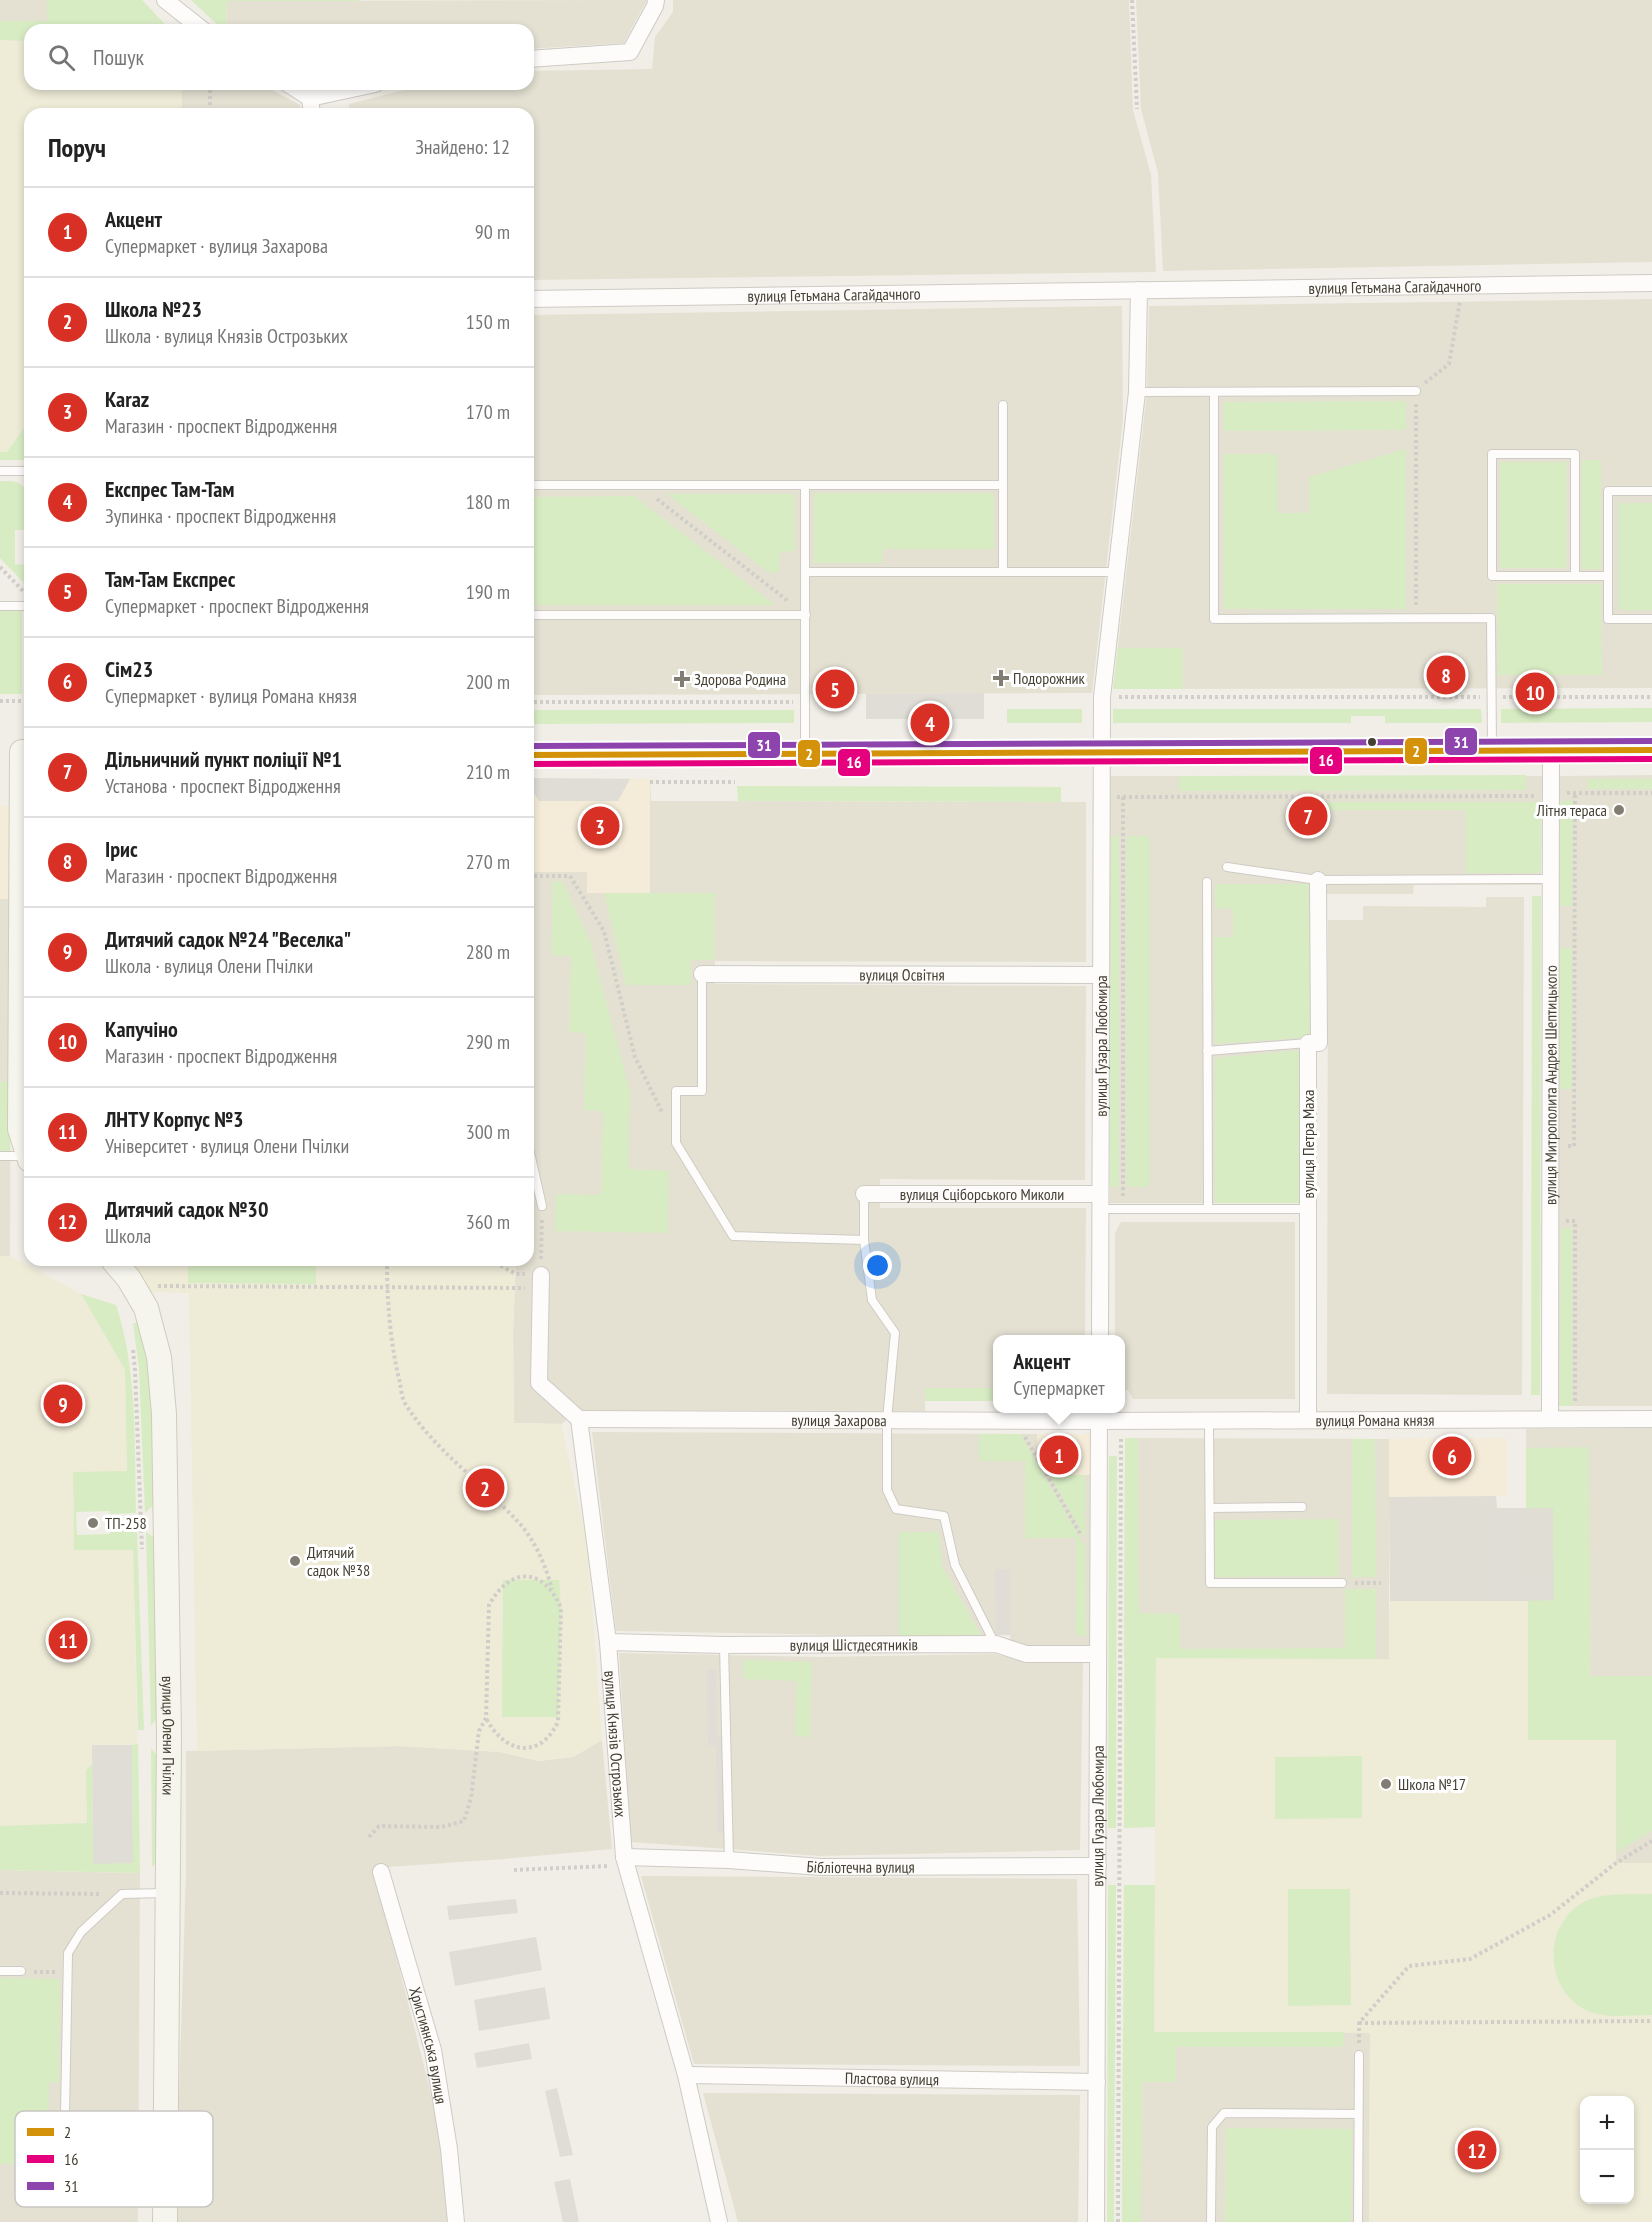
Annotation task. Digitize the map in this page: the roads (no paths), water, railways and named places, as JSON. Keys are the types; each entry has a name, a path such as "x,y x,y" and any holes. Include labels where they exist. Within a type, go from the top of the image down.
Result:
{"street":[{"path":"165,0 195,24"},
{"path":"534,59 630,52 656,6 656,0"},
{"path":"294,90 311,106 358,90"},
{"name":"вулиця Гетьмана Сагайдачного","path":"534,299 1652,283"},
{"path":"1102,752 1102,697 1137,392 1139,290"},
{"name":"вулиця Митрополита Андрея Шептицького","path":"1550,1419 1551,750"},
{"path":"534,755 1652,750"},
{"path":"17,752 20,1129 24,1142"},
{"name":"вулиця Гузара Любомира","path":"1100,1335 1102,752"},
{"name":"вулиця Петра Маха","path":"1308,1420 1308,1043 1318,1043 1318,880"},
{"name":"вулиця Освітня","path":"702,974 1101,975"},
{"name":"вулиця Сціборського Миколи","path":"864,1194 1100,1202"},
{"name":"вулиця Олени Пчілки","path":"118,1266 129,1279 146,1308 159,1357 162,1391 169,1736 165,2111"},
{"path":"540,1282 539,1383 579,1419"},
{"name":"вулиця Гузара Любомира","path":"1096,2222 1099,1414"},
{"name":"вулиця Романа князя","path":"1099,1414 1121,1420 1652,1419"},
{"name":"вулиця Захарова","path":"579,1419 1016,1420 1099,1414"},
{"name":"вулиця Князів Острозьких","path":"579,1419 608,1642 626,1861 686,2075 719,2222"},
{"name":"вулиця Шістдесятників","path":"608,1642 724,1645 996,1644 1026,1654 1098,1654"},
{"name":"Бібліотечна вулиця","path":"626,1861 729,1860 821,1867 1098,1866"},
{"name":"Християнська вулиця","path":"381,1872 433,2050 449,2149 456,2222"},
{"name":"Пластова вулиця","path":"686,2075 1097,2082"},
{"name":"вулиця Олени Пчілки","path":"165,2207 165,2222"}],"lane":[{"path":"1137,392 1416,391"},
{"path":"1214,392 1214,619 1491,618 1492,751"},
{"path":"1003,405 1003,572"},
{"path":"1575,576 1575,454 1492,454 1492,576 1575,576 1608,576"},
{"path":"0,471 24,471"},
{"path":"534,485 1003,485"},
{"path":"805,485 805,753"},
{"path":"1652,491 1608,491 1608,619 1652,619"},
{"path":"805,572 1117,572"},
{"path":"0,606 24,606"},
{"path":"534,615 806,615"},
{"path":"1227,867 1318,880 1551,879"},
{"path":"1207,882 1208,1209"},
{"path":"702,974 702,1091 676,1091 676,1143 733,1236 864,1239"},
{"path":"1207,1051 1308,1043"},
{"path":"0,1156 24,1158"},
{"path":"534,1171 542,1206"},
{"path":"864,1194 864,1239 872,1300 896,1334 887,1420 887,1490 896,1509 944,1516 955,1565 996,1644"},
{"path":"1100,1202 1123,1209 1308,1209"},
{"path":"1209,1420 1210,1583 1342,1583"},
{"path":"1210,1508 1302,1508"},
{"path":"724,1645 729,1860"},
{"path":"65,2111 68,1953 81,1932 122,1894 166,1893"},
{"path":"0,1971 21,1971"},
{"path":"1358,2222 1359,2055"},
{"path":"1211,2222 1212,2127 1224,2114 1358,2114"}],"place":[{"name":"Ірис","path":"1446,675"},
{"name":"Подорожник","path":"1001,678"},
{"name":"Здорова Родина","path":"682,679"},
{"name":"Там-Там Експрес","path":"835,689"},
{"name":"Капучіно","path":"1535,692"},
{"name":"Експрес Там-Там","path":"930,723"},
{"name":"Літня тераса","path":"1619,810"},
{"name":"Дільничний пункт поліції №1","path":"1308,816"},
{"name":"Karaz","path":"600,826"},
{"name":"Дитячий садок №24 \"Веселка\"","path":"63,1404"},
{"name":"Акцент","path":"1059,1455"},
{"name":"Сім23","path":"1452,1456"},
{"name":"Школа №23","path":"485,1488"},
{"name":"ТП-258","path":"93,1523"},
{"name":"Дитячий садок №38","path":"295,1561"},
{"name":"ЛНТУ Корпус №3","path":"68,1640"},
{"name":"Школа №17","path":"1386,1784"},
{"name":"Дитячий садок №30","path":"1477,2150"}]}
